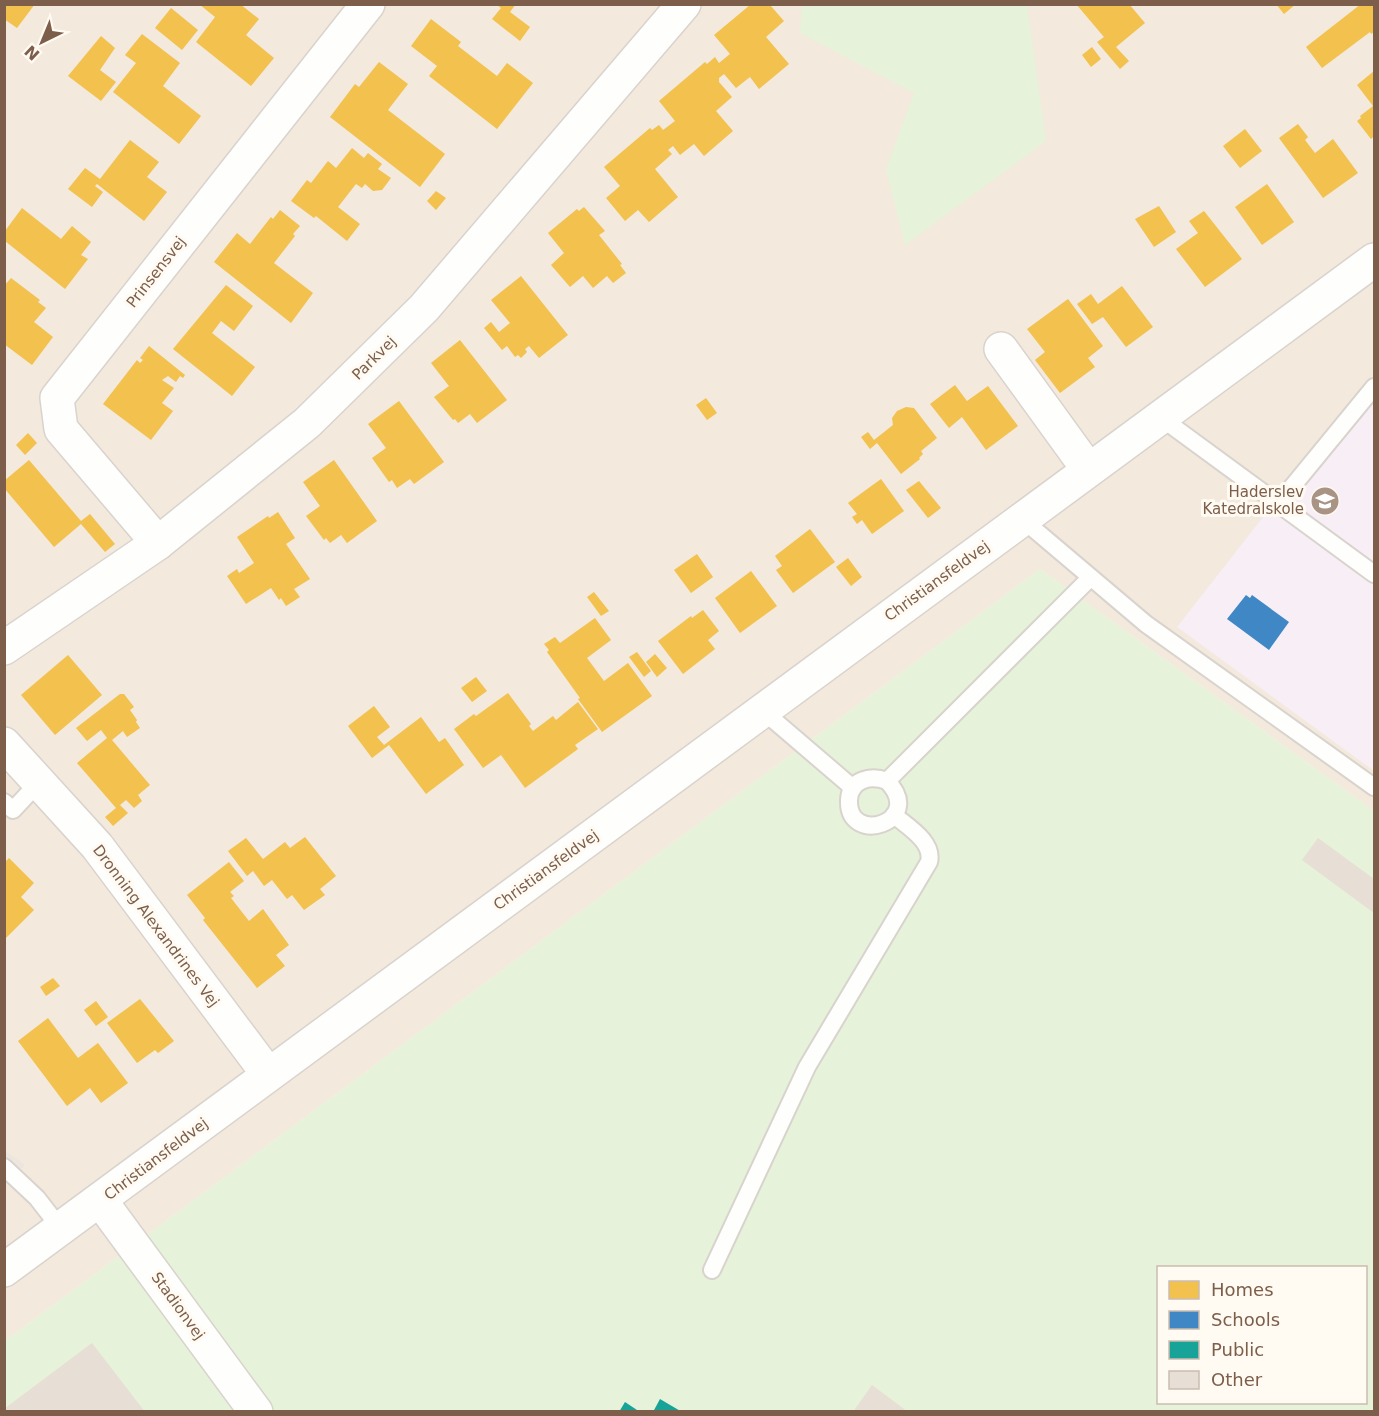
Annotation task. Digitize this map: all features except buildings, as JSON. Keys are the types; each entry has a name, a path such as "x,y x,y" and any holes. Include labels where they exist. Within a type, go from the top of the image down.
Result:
{"street":[{"name":"Prinsensvej","path":"158,543 61,429 57,398 368,4"},
{"name":"Parkvej","path":"4,648 158,543 308,423 424,308 684,4"},
{"name":"Christiansfeldvej","path":"4,1270 1374,260"},
{"path":"1001,349 1088,469"},
{"name":"Dronning Alexandrines Vej","path":"4,744 97,846 268,1074"},
{"name":"Stadionvej","path":"100,1200 256,1412"}],"lane":[{"path":"1278,504 1374,387"},
{"path":"1160,417 1374,574"},
{"path":"1022,519 1146,624 1374,787"},
{"path":"887,781 1090,578"},
{"path":"762,710 853,788"},
{"path":"868,777 878,777 887,781 894,788 898,797 898,806 894,815 887,822 878,826 869,826 860,822 853,816 849,807 849,797 853,788 859,781 868,777"},
{"path":"4,802 13,810 40,781"},
{"path":"712,1270 807,1066 929,862 931,853 926,844 894,815"},
{"path":"4,1167 37,1198 61,1229"}],"shaded area":[{"path":"5,5 1374,5 1374,811 1040,569 5,1341 5,1182 26,1165 4,1151"},
{"name":"Haderslev Katedralskole","path":"1374,375 1374,771 1177,627"},
{"path":"5,1151 26,1165 5,1182"}],"green space":[{"path":"802,5 1027,5 1046,141 905,245 886,169 914,93 800,33"},
{"path":"1040,569 1374,811 1374,1411 5,1412 5,1341"}],"place":[{"name":"Haderslev Katedralskole","path":"1325,501"}]}
